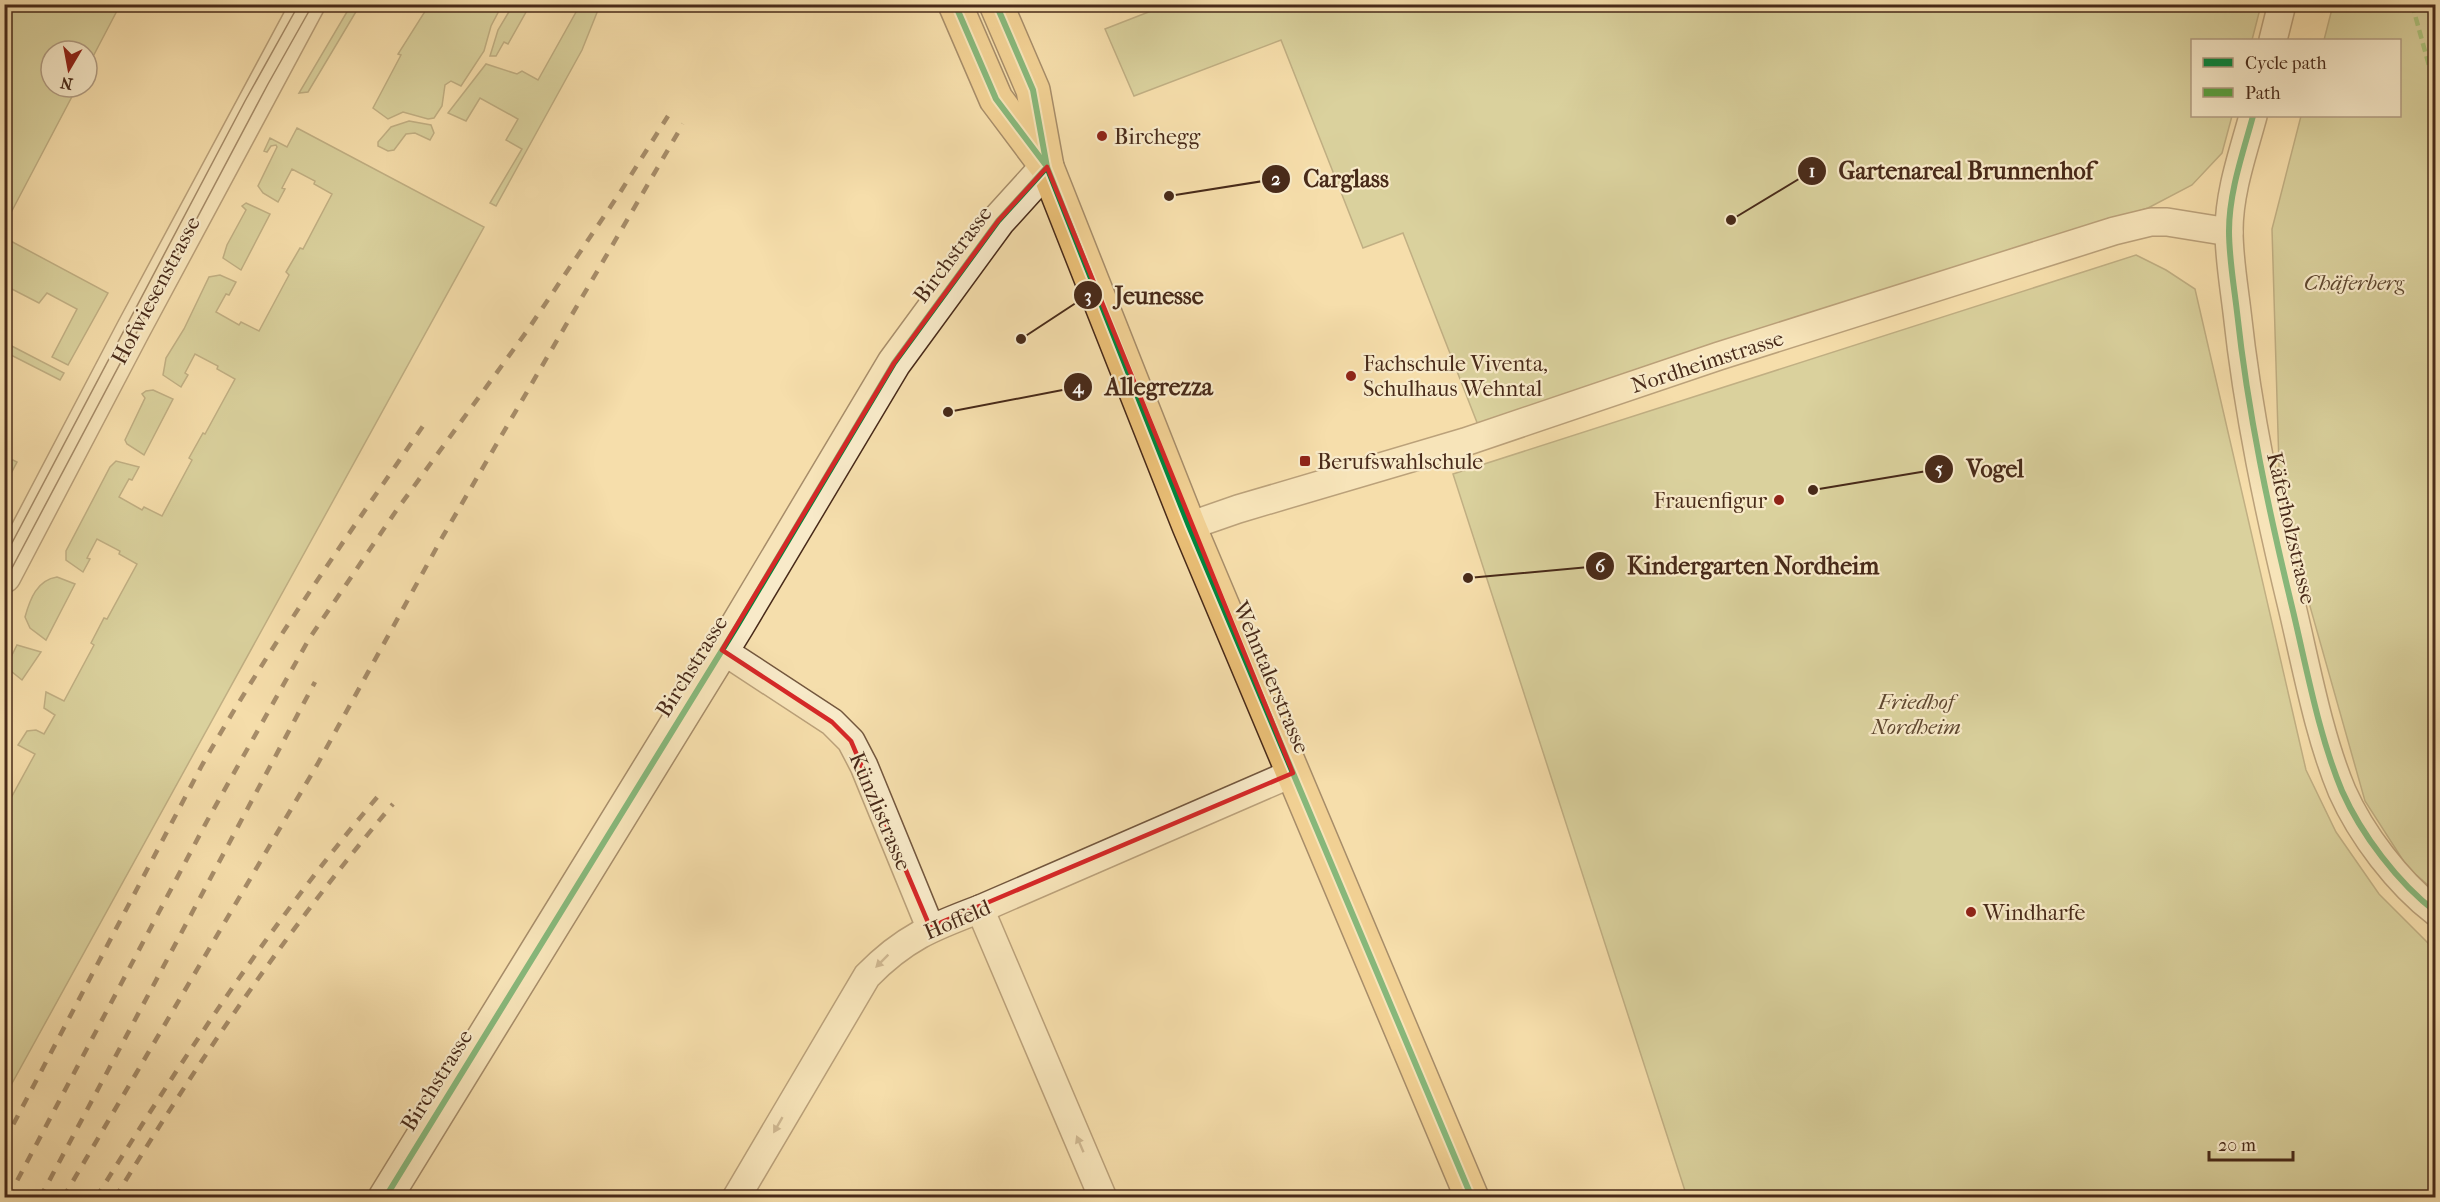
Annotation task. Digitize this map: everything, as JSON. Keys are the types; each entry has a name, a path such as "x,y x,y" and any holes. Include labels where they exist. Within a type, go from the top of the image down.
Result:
{"main road":[{"name":"Hofwiesenstrasse","path":"4,576 308,4"},
{"name":"Wehntalerstrasse","path":"956,4 996,99 1047,166"},
{"name":"Wehntalerstrasse","path":"996,4 1034,90 1047,166 1189,526 1472,1197"},
{"name":"Birchstrasse","path":"385,1197 722,650 894,363 998,221 1047,166"}],"street":[{"path":"2273,39 2282,4"},
{"name":"Käferholzstrasse","path":"2253,117 2232,198 2229,232 2241,351 2252,428 2270,516 2328,751 2343,791 2367,836 2417,898 2436,912"},
{"name":"Nordheimstrasse","path":"1189,526 1238,509 1465,442 1719,356 2114,231 2151,222 2167,222 2229,232"},
{"name":"Künzlistrasse","path":"722,650 832,722 850,741 864,766 930,927"},
{"name":"Hoffeld","path":"736,1197 867,976 889,954 930,927 980,909 1293,773"},
{"path":"980,909 1103,1197"}],"highlighted area":[{"path":"1047,167 1293,773 930,927 851,741 832,722 722,650 894,363 998,221"}],"green space":[{"path":"5,4 120,5 99,45 99,39 39,39 39,99 71,99 5,224"},
{"path":"1169,4 2261,5 2252,39 2191,39 2191,117 2232,117 2222,153 2192,185 2148,208 1478,425 1403,233 1363,248 1281,40 1134,96 1105,29"},
{"path":"351,5 360,5 308,92 299,93"},
{"path":"429,5 502,5 491,26 484,51 461,86 451,81 445,85 442,106 434,118 428,119 403,112 388,119 373,108 401,55 398,54"},
{"path":"511,5 530,5 508,44 504,42 496,56 490,56 498,30"},
{"path":"580,5 600,5 582,50 496,206 490,203 522,149 506,140 518,119 480,98 466,121 448,113 486,64 517,74 522,71 538,80"},
{"name":"Chäferberg","path":"2333,5 2435,5 2435,891 2408,868 2365,801 2280,500 2272,229 2301,117 2401,117 2401,39 2324,39"},
{"path":"409,121 431,125 434,133 430,140 415,133 406,134 394,150 388,151 378,146 378,142 391,127"},
{"path":"297,128 484,227 5,1096 5,809 35,754 18,745 27,731 36,730 44,734 55,715 44,708 46,692 64,701 94,645 91,643 104,618 107,619 137,564 119,554 120,551 97,539 83,572 66,560 66,551 110,467 116,461 139,467 119,497 142,510 144,507 162,516 192,460 189,458 235,379 217,369 218,366 195,354 181,387 163,375 166,358 184,329 209,277 220,275 236,282 216,312 239,325 241,322 259,331 289,275 286,272 300,248 303,249 332,194 314,184 315,181 292,169 278,202 263,193 258,186 277,147 276,145 271,146 267,152 264,151 270,138 287,147"},
{"path":"246,203 270,214 241,270 223,258 227,245 246,210 242,206"},
{"path":"5,238 108,293 68,365 52,357 77,309 47,293 39,303 10,288 5,298"},
{"name":"Friedhof Nordheim","path":"2136,255 2166,270 2195,289 2306,770 2336,832 2379,894 2435,950 2435,1197 1687,1197 1453,474"},
{"path":"4,342 64,373 60,380 5,352"},
{"path":"153,390 173,399 144,455 127,444 125,440 145,398 142,394"},
{"path":"5,456 17,462 5,485"},
{"path":"57,577 75,584 46,640 30,628 25,617 32,597 39,586"},
{"path":"17,645 41,652 22,680 6,667"}],"tram line":[{"path":"4,558 245,101 299,4"},
{"path":"4,583 268,84 313,4"}],"railway":[{"path":"8,1198 207,821 309,639 396,511 527,331 621,191 668,116"},
{"path":"63,1198 317,765 443,536 683,124"},
{"path":"4,1142 201,767 253,679 308,594 423,426"},
{"path":"40,1198 315,682"},
{"path":"96,1198 196,1042 265,941 379,795"},
{"path":"115,1198 179,1096 246,996 317,898 393,804"}],"marked path":[{"path":"2412,4 2436,91"}],"cycle path":[{"path":"955,4 996,99 1045,164"},
{"path":"996,4 1033,90 1047,167 1189,526 1472,1198"},
{"path":"2253,117 2231,202 2230,251 2253,425 2284,574 2320,725 2342,791 2359,824 2382,857 2408,887 2436,912"},
{"path":"385,1198 737,626 894,363 998,221 1047,167"}],"place":[{"name":"Birchegg","path":"1102,136"},
{"name":"Carglass","path":"1169,196"},
{"name":"Gartenareal Brunnenhof","path":"1731,220"},
{"name":"Jeunesse","path":"1021,339"},
{"name":"Fachschule Viventa, Schulhaus Wehntal","path":"1351,376"},
{"name":"Allegrezza","path":"948,412"},
{"name":"Berufswahlschule","path":"1305,461"},
{"name":"Vogel","path":"1813,490"},
{"name":"Frauenfigur","path":"1779,500"},
{"name":"Kindergarten Nordheim","path":"1468,578"},
{"name":"Windharfe","path":"1971,912"}]}
